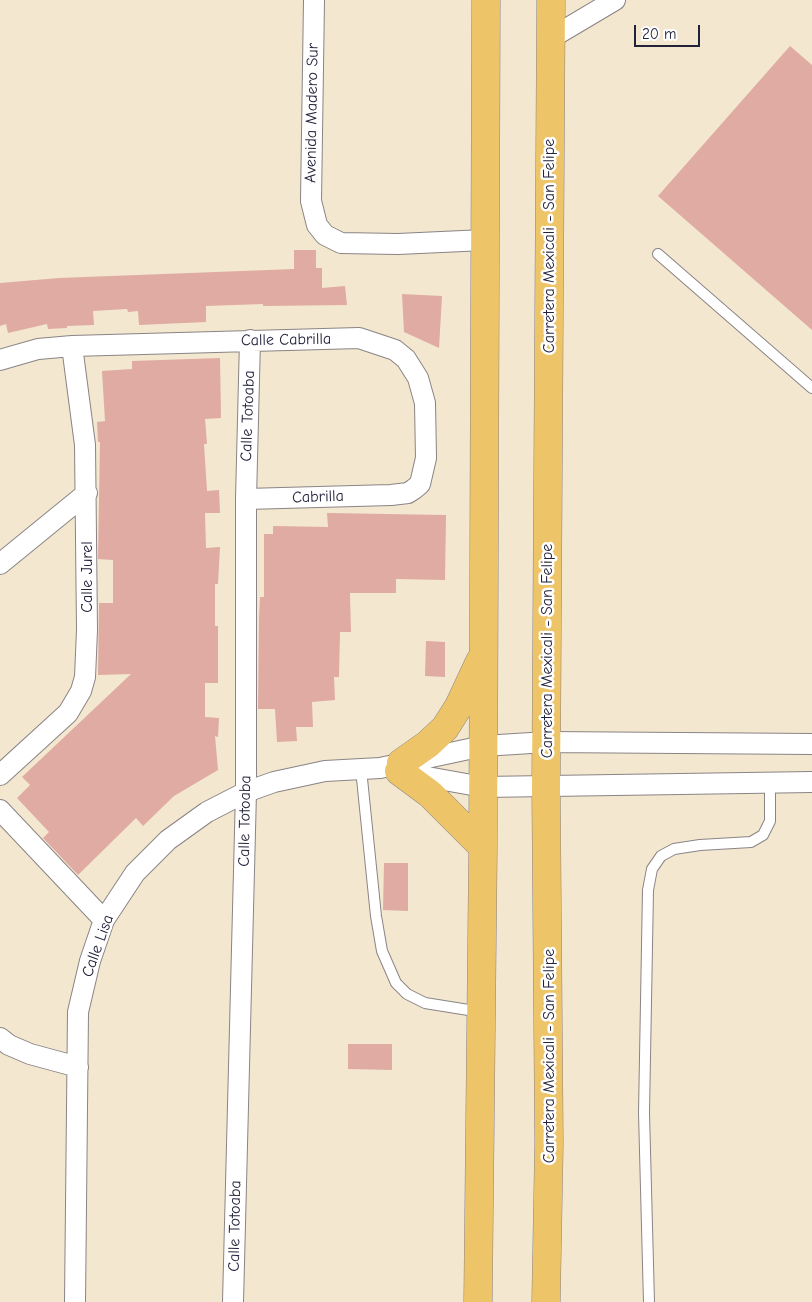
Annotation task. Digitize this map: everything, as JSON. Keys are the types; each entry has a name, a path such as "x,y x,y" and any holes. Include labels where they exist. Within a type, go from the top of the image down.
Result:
{"highway":[{"path":"478,1302 483,848 486,0"},
{"name":"Carretera Mexicali - San Felipe","path":"546,1302 549,1143 546,787 551,0"},
{"path":"385,768 428,744 445,728 459,706 483,653"},
{"path":"385,768 430,794 483,848"}],"street":[{"name":"Avenida Madero Sur","path":"314,0 311,201 317,225 325,235 342,243 398,244 485,240"},
{"path":"551,38 615,0"},
{"name":"Calle Cabrilla","path":"0,360 38,349 72,346 250,340 359,338 395,350 406,359 418,378 425,404 426,458 420,484 408,493 391,495"},
{"name":"Calle Totoaba","path":"233,1302 246,792 246,499 250,340"},
{"name":"Calle Jurel","path":"0,776 60,722 81,691 86,662 86,445 72,346"},
{"path":"0,564 87,493"},
{"name":"Cabrilla","path":"246,499 391,495"},
{"name":"Calle Lisa","path":"75,1302 78,1012 90,961 104,920 135,873 168,840 207,812 246,792 301,775 385,768 483,746 547,742 812,744"},
{"name":"Calle Lisa","path":"385,768 483,787 812,782"},
{"path":"0,810 104,920"},
{"path":"0,1038 30,1054 78,1067"}],"lane":[{"path":"658,254 812,388"},
{"path":"385,768 378,925 382,951 396,983 406,994 425,1003 481,1012"},
{"path":"649,1302 644,1113 648,897 652,869 661,856 674,849 700,844 752,842 763,835 770,821 770,784"}],"building":[{"path":"790,46 812,65 812,330 658,196"},
{"path":"294,250 316,250 316,268 322,268 322,288 345,286 347,305 263,306 263,304 206,306 206,322 139,325 138,311 128,312 127,309 93,311 94,325 48,329 47,324 8,333 6,324 0,326 0,283 59,278 294,269"},
{"path":"402,294 442,296 439,348 404,332"},
{"path":"220,358 221,418 205,419 207,444 204,444 207,491 219,490 220,513 205,513 206,548 220,547 218,584 215,584 215,626 218,626 218,683 205,683 205,717 219,718 218,737 215,736 218,770 174,796 143,826 136,818 78,875 43,838 49,832 17,798 30,785 22,777 131,674 98,675 99,603 113,603 113,560 98,559 100,442 98,442 97,422 105,421 102,371 132,369 132,361"},
{"path":"327,513 446,515 445,580 396,579 396,593 350,593 351,632 340,632 339,677 334,677 335,700 312,702 313,727 296,727 297,741 277,742 275,709 258,709 260,597 264,597 264,534 273,534 273,526 328,527"},
{"path":"426,641 445,642 445,677 425,676"},
{"path":"384,863 408,863 408,911 383,910"},
{"path":"348,1044 392,1044 392,1070 348,1069"}]}
